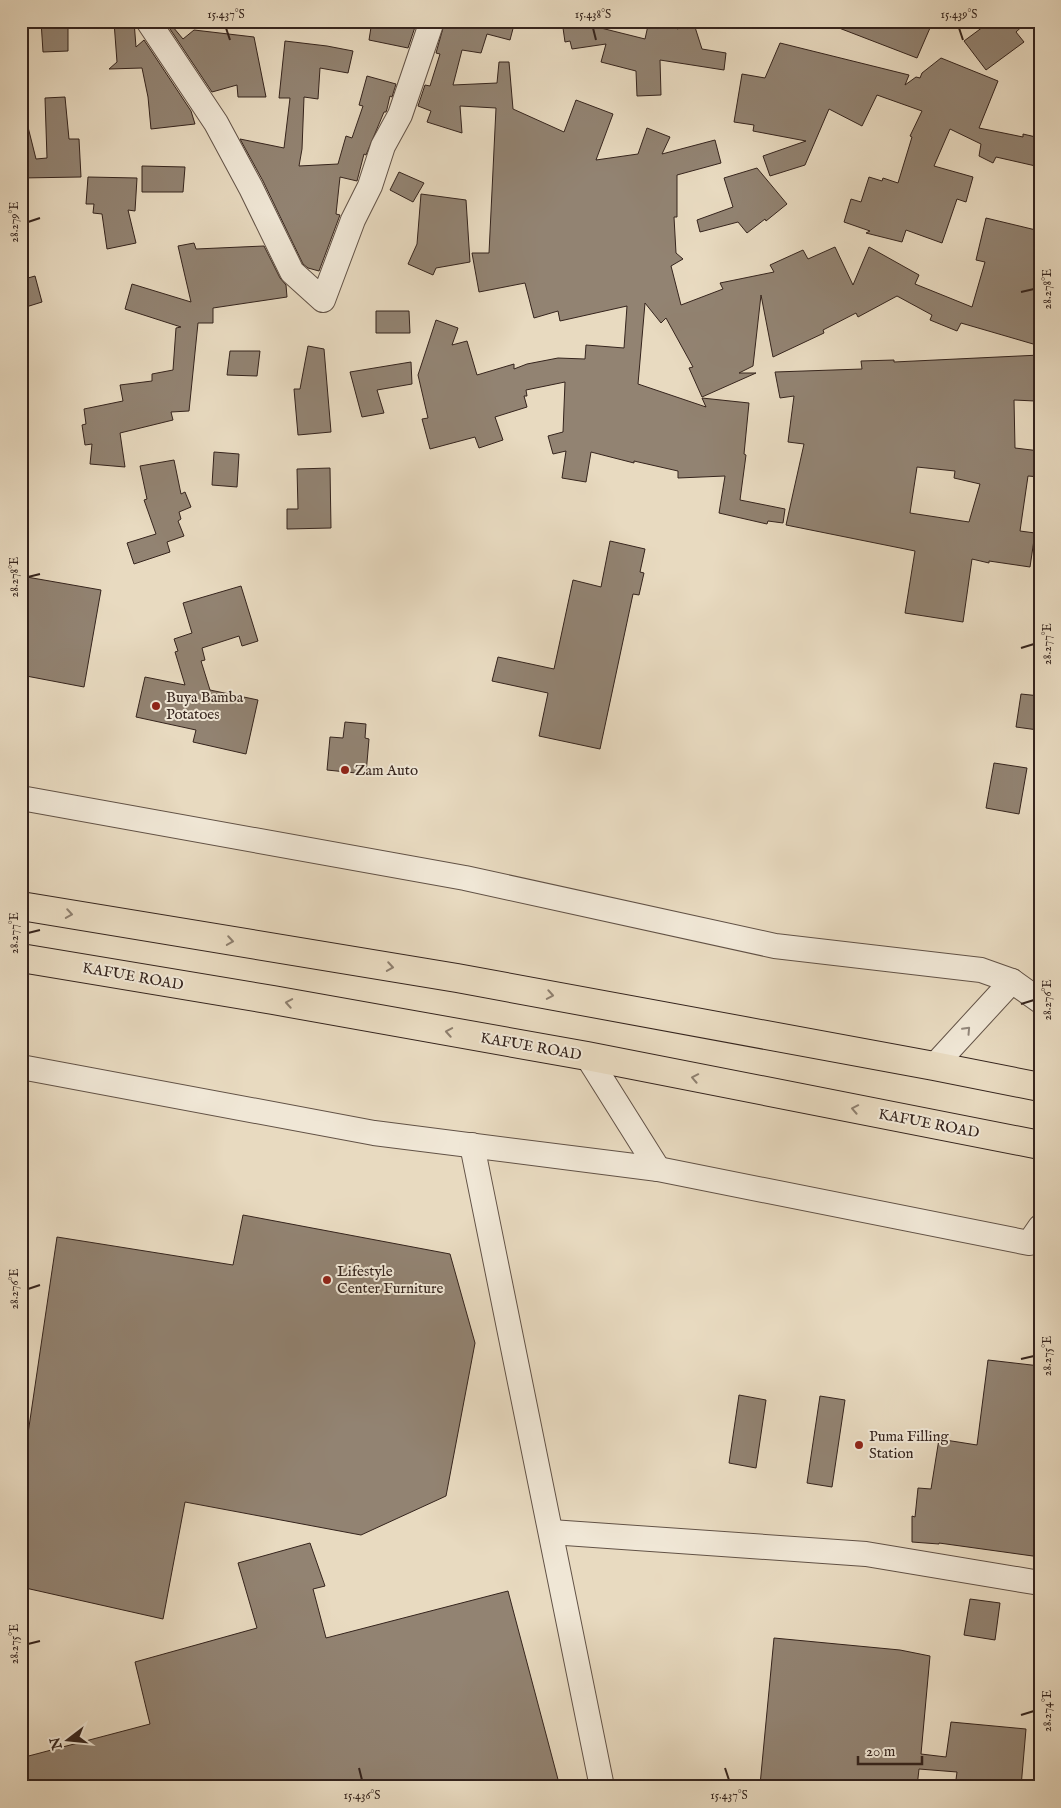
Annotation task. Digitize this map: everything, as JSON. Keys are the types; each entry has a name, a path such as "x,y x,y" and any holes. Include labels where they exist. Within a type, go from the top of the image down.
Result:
{"main road":[{"path":"21,906 456,978 1040,1087"},
{"name":"KAFUE ROAD","path":"21,958 273,1000 587,1056 1040,1145"}],"street":[{"path":"148,21 216,123 251,188 292,272 323,300 350,227 370,186 383,146 400,115 432,21"},
{"path":"21,798 465,878 775,946 981,970 1012,981 1040,1002"},
{"path":"934,1066 1012,981"},
{"path":"587,1056 658,1169"},
{"path":"21,1067 374,1134 658,1169 1036,1239"},
{"path":"472,1145 602,1787"},
{"path":"551,1532 866,1554 1040,1583"}],"building":[{"path":"41,21 68,21 68,51 43,52"},
{"path":"134,21 136,47 144,40 191,111 195,124 151,129 148,97 142,68 109,69 117,62 114,22"},
{"path":"168,21 183,39 194,30 254,37 266,97 238,97 237,85 212,92 166,23"},
{"path":"372,21 388,21 415,27 408,48 369,40"},
{"path":"445,21 515,21 510,40 487,34 481,53 462,50 453,85 497,83 499,62 509,62 513,109 564,132 576,100 613,114 596,160 638,154 647,128 670,137 662,154 715,140 721,163 677,175 677,217 674,217 676,253 683,259 671,266 681,305 723,289 720,283 774,272 770,265 803,250 808,259 835,247 853,285 869,247 919,275 915,284 972,307 985,262 976,260 986,218 1040,231 1040,346 961,323 957,331 930,320 932,315 897,296 858,317 856,313 823,330 824,333 773,357 761,295 753,366 739,373 756,373 702,397 689,368 693,367 666,318 661,323 645,303 638,384 706,407 702,398 749,403 744,454 746,455 740,500 785,509 783,523 768,521 767,524 719,513 725,476 678,478 678,471 634,461 634,463 591,452 586,482 562,478 566,451 553,454 548,436 563,432 565,382 526,390 527,396 524,396 527,407 495,417 503,440 479,448 475,437 430,449 422,419 428,418 418,375 436,320 458,328 452,345 467,341 477,375 514,364 514,369 527,364 558,358 585,359 586,345 624,348 627,306 560,321 558,311 534,318 525,283 479,292 472,253 489,253 496,108 460,106 462,133 427,122 431,111 418,106 425,85 430,86 440,54 436,53"},
{"path":"562,21 588,21 589,25 645,39 649,21 678,21 677,29 694,24 702,49 726,53 724,70 660,60 661,95 637,96 636,71 601,62 606,44 572,49 570,41 565,42"},
{"path":"826,21 933,21 917,58 826,23"},
{"path":"991,21 1028,21 1016,32 1024,42 986,70 964,41"},
{"path":"285,41 353,51 348,73 320,68 318,99 304,97 302,149 299,166 338,164 346,136 352,138 363,106 359,105 367,76 396,84 392,97 390,96 386,112 384,112 366,155 364,154 357,181 340,177 336,214 340,215 319,271 308,268 303,264 263,181 240,139 284,148 290,98 279,98"},
{"path":"780,43 909,75 905,85 916,77 920,78 922,73 941,58 998,81 979,128 1023,137 1023,134 1040,138 1040,167 996,157 993,163 979,156 981,144 950,129 934,166 973,177 966,202 957,199 942,243 906,230 902,242 866,233 870,231 844,222 851,199 861,202 869,177 882,181 883,178 898,183 912,137 910,136 922,111 877,95 862,126 829,109 805,165 770,176 763,156 806,141 753,131 754,125 734,122 742,74 765,78"},
{"path":"65,97 69,139 79,139 81,177 21,178 21,127 28,127 36,159 47,158 45,98"},
{"path":"142,166 185,167 183,192 142,192"},
{"path":"757,168 787,204 747,233 738,222 700,232 697,220 733,207 724,178"},
{"path":"399,172 424,183 413,202 390,190"},
{"path":"88,177 137,178 135,211 128,210 136,243 107,249 102,214 93,213 94,204 86,204"},
{"path":"421,194 466,200 470,262 436,268 433,275 408,264 417,244"},
{"path":"194,243 196,249 264,246 280,278 286,285 287,297 213,308 213,323 198,323 189,411 171,412 173,420 120,433 125,467 90,464 92,444 85,445 82,425 86,424 84,409 123,401 120,385 152,381 152,374 173,370 176,328 181,327 125,309 132,284 191,302 178,246"},
{"path":"35,276 42,302 26,307 21,290 21,280"},
{"path":"376,311 409,311 410,333 376,333"},
{"path":"308,346 324,349 331,432 298,435 294,389 300,389"},
{"path":"230,351 260,351 257,376 227,375"},
{"path":"1040,355 1040,392 1036,392 1035,401 1014,400 1015,448 1040,451 1040,477 1028,476 1020,531 1035,533 1030,567 989,561 989,563 972,559 963,622 905,613 915,551 786,525 804,444 788,442 794,396 780,398 775,372 862,369 861,361 894,360 894,362","holes":["917,467 955,471 954,478 980,484 969,522 910,513"]},
{"path":"411,362 412,384 377,390 384,413 362,417 350,372"},
{"path":"214,452 239,454 237,487 212,485"},
{"path":"174,460 181,494 185,492 191,507 179,512 181,519 178,521 184,536 167,542 170,552 134,564 127,543 156,534 144,500 147,499 140,466"},
{"path":"330,468 331,528 287,529 287,509 298,509 297,469"},
{"path":"610,541 645,549 640,572 644,573 639,595 633,594 600,749 539,736 548,693 492,681 498,657 554,669 573,580 601,587"},
{"path":"21,576 101,590 84,687 21,675"},
{"path":"241,586 258,641 242,646 239,636 202,648 205,660 201,661 210,690 258,700 246,754 193,742 196,730 136,717 145,677 185,685 175,652 178,651 174,639 192,633 183,603"},
{"path":"1021,694 1040,696 1038,730 1016,727"},
{"path":"345,722 366,724 365,738 369,739 366,774 327,770 330,737 343,738"},
{"path":"994,763 1027,768 1019,814 986,808"},
{"path":"243,1215 450,1254 475,1343 446,1496 361,1535 185,1502 163,1619 21,1587 21,1481 57,1237 233,1265"},
{"path":"988,1360 1040,1366 1040,1557 939,1543 912,1542 912,1516 915,1517 918,1488 931,1489 939,1439 977,1445"},
{"path":"739,1395 766,1400 756,1468 729,1463"},
{"path":"820,1396 845,1400 832,1487 807,1483"},
{"path":"310,1543 325,1586 313,1589 326,1638 508,1591 560,1787 21,1787 21,1758 150,1724 135,1662 257,1628 238,1563"},
{"path":"970,1599 1000,1603 995,1640 964,1635"},
{"path":"774,1638 900,1650 930,1656 921,1754 946,1757 951,1722 1026,1729 1021,1787 955,1787 957,1772 919,1769 917,1787 781,1787 760,1785"}],"place":[{"name":"Buya Bamba Potatoes","path":"156,706"},
{"name":"Zam Auto","path":"345,770"},
{"name":"Lifestyle Center Furniture","path":"327,1280"},
{"name":"Puma Filling Station","path":"859,1445"}]}
